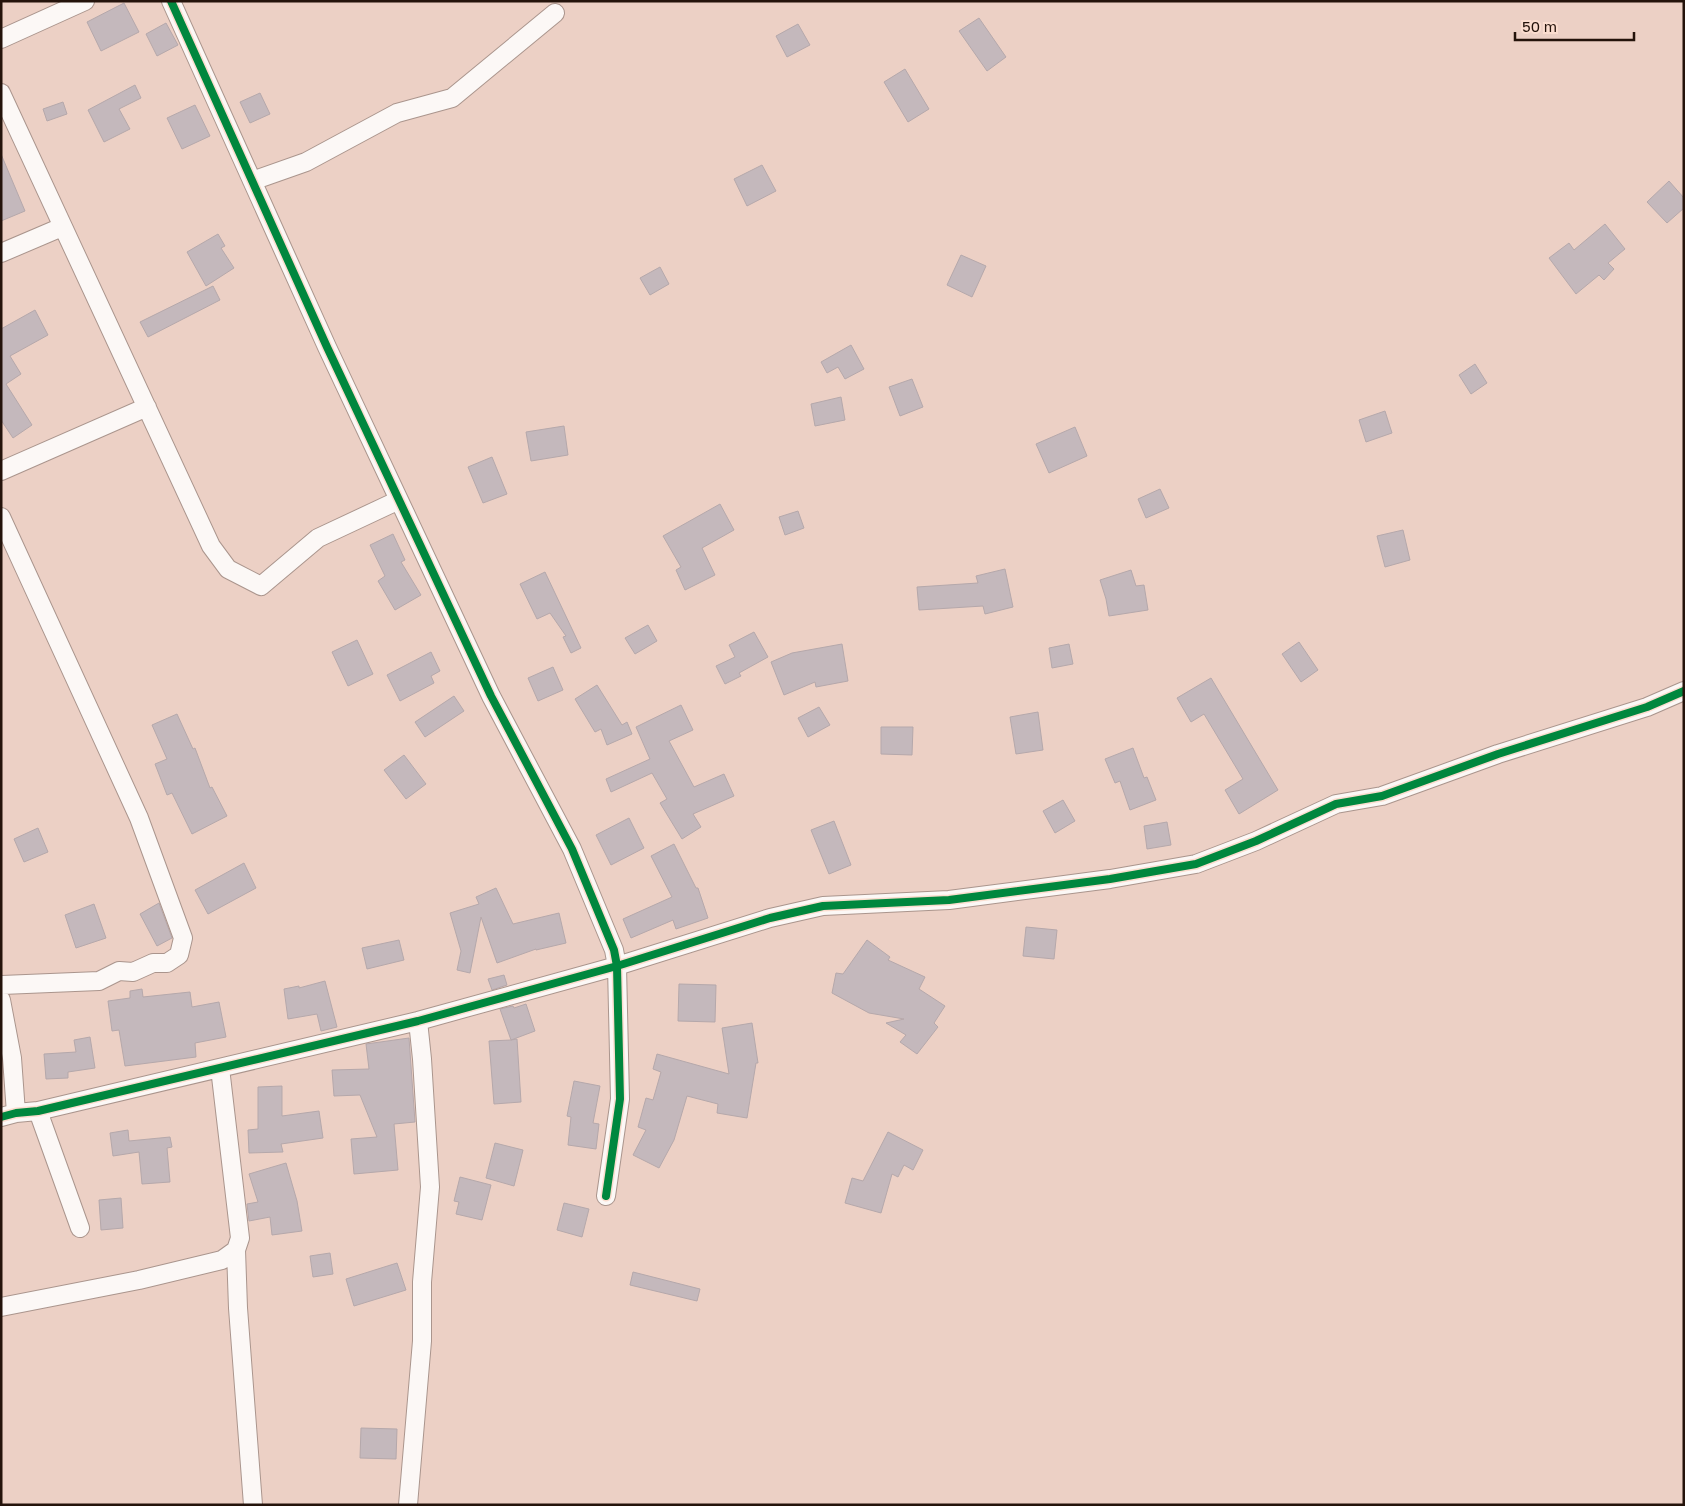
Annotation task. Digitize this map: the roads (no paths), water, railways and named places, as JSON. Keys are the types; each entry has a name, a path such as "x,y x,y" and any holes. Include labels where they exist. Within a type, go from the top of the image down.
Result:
{"street":[{"path":"1,39 85,1"},
{"path":"171,1 398,500 491,696 572,849 614,950 617,966 620,1099 606,1196"},
{"path":"252,181 306,162 397,113 452,98 554,13"},
{"path":"1,93 211,546 228,569 261,586 318,538 398,500"},
{"path":"1,253 62,227"},
{"path":"1,471 147,407"},
{"path":"1,517 139,818 184,938 179,955 167,963 153,963 133,972 119,971 100,980 2,990 12,1058 9,1115 38,1111 418,1021 617,966 770,918 823,906 949,900 1110,879 1196,864 1256,841 1336,804 1382,796 1498,754 1647,707 1684,691"},
{"path":"408,1505 422,1342 422,1282 430,1187 418,1021"},
{"path":"220,1068 240,1238 236,1250 238,1308 253,1505"},
{"path":"38,1111 80,1228"},
{"path":"1,1306 130,1282 222,1260 236,1250"}]}
